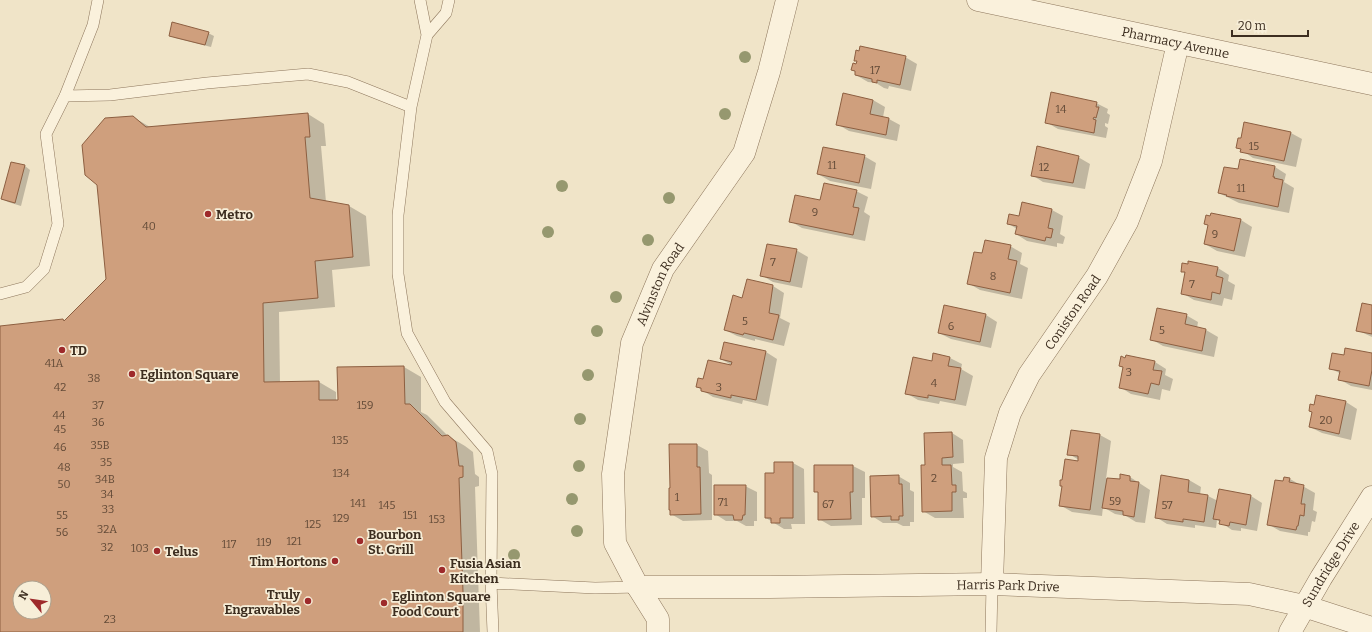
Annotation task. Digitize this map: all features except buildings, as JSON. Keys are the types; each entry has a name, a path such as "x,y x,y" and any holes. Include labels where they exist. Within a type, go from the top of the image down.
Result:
{"street":[{"name":"Alvinston Road","path":"658,632 658,620 638,587 615,543 613,474 632,343 663,269 744,153 769,72 786,0"},
{"name":"Pharmacy Avenue","path":"978,0 1372,84"},
{"name":"Coniston Road","path":"992,584 996,458 1010,413 1029,375 1097,276 1126,222 1151,161 1178,43"},
{"name":"Sundridge Drive","path":"1290,632 1304,606 1372,498"},
{"name":"Harris Park Drive","path":"638,587 992,584 1249,594 1304,606 1372,628"}],"lane":[{"path":"0,294 26,287 44,269 58,224 46,134 65,96 93,25 98,0"},
{"path":"420,0 427,35 411,107 398,215 398,274 407,333 445,402 487,451 492,474 491,584 493,632"},
{"path":"427,35 446,12 449,0"},
{"path":"65,96 110,95 207,82 308,74 348,82 411,107"},
{"path":"491,584 594,588 638,587"},
{"path":"990,632 992,584"}],"place":[{"name":"Metro","path":"208,214"},
{"name":"TD","path":"62,350"},
{"name":"Eglinton Square","path":"132,374"},
{"name":"Bourbon St. Grill","path":"360,541"},
{"name":"Telus","path":"157,551"},
{"name":"Tim Hortons","path":"335,561"},
{"name":"Fusia Asian Kitchen","path":"442,570"},
{"name":"Truly Engravables","path":"308,601"},
{"name":"Eglinton Square Food Court","path":"384,603"}]}
